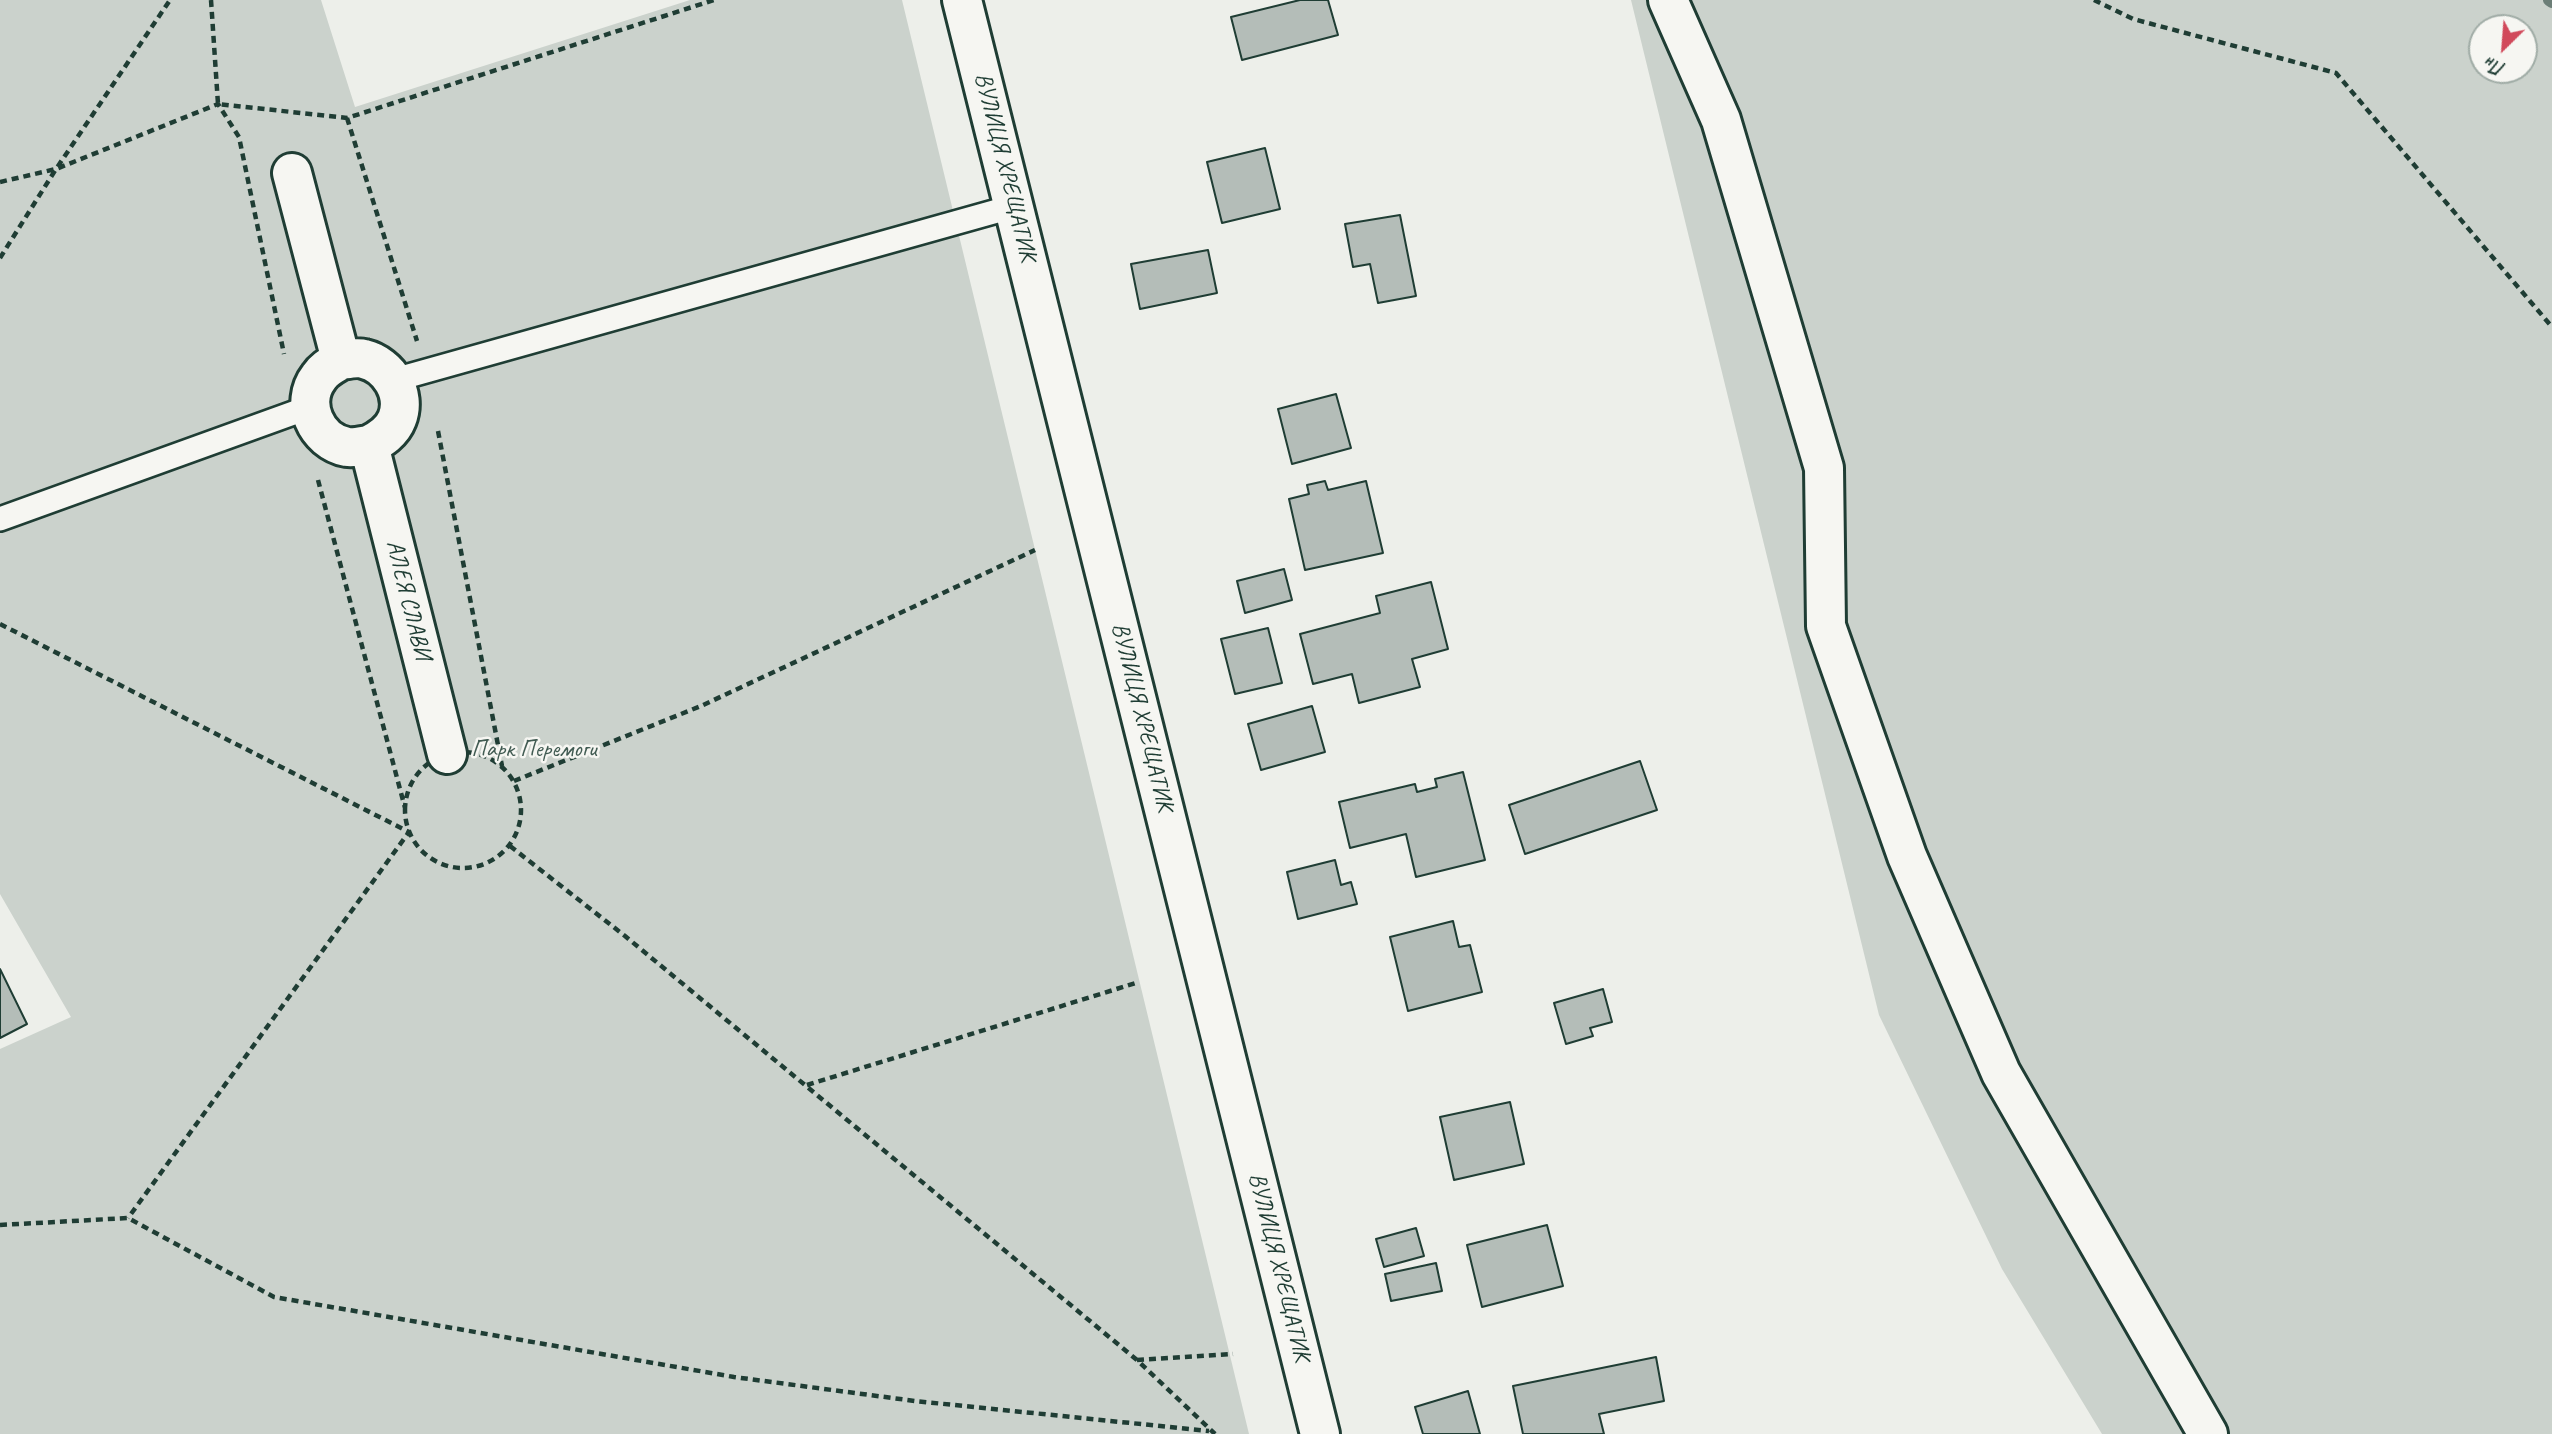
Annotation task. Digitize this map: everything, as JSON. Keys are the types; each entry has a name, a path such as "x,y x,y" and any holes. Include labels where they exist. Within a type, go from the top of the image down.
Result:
{"street":[{"name":"ВУЛИЦЯ ХРЕЩАТИК","path":"962,0 1320,1434"},
{"path":"1668,0 1721,120 1824,467 1826,626 1907,856 2001,1073 2208,1434"},
{"path":"292,173 341,360"},
{"path":"362,358 380,365 394,380 400,399 398,419 386,436 369,445 350,448 335,443 323,434 305,409 317,378 328,367 341,360 362,358"},
{"name":"АЛЕЯ СЛАВИ","path":"369,445 447,754"}],"lane":[{"path":"394,380 1015,206"},
{"path":"0,519 305,409"}],"path":[{"path":"0,258 56,169 170,0"},
{"path":"211,0 218,104 239,137 286,360 305,409"},
{"path":"0,182 56,169 218,104 348,117 714,0"},
{"path":"2094,0 2133,19 2336,73 2552,327"},
{"path":"317,477 405,808 409,832 422,852 443,866 468,869 491,862 510,846 521,824 521,799 514,781 502,766 485,756 467,752 447,754 426,765 411,785 405,808"},
{"path":"514,781 701,706 1035,550"},
{"path":"0,624 409,832"},
{"path":"128,1218 409,832"},
{"path":"510,846 625,936 1137,1360 1212,1432"},
{"path":"807,1086 1139,982"},
{"path":"0,1225 128,1218 274,1297 734,1377 915,1401 1212,1432"},
{"path":"1137,1360 1233,1354"}],"green space":[{"name":"Парк Перемоги","path":"0,0 321,0 355,107 690,0 902,0 1249,1434 0,1434 0,1049 71,1017 0,894"},
{"path":"1631,0 2552,0 2552,1434 2102,1434 2002,1269 1879,1015"}],"building":[{"path":"1300,0 1328,0 1338,35 1242,60 1231,17"},
{"path":"1265,148 1280,209 1222,223 1207,162"},
{"path":"1400,215 1416,296 1378,303 1370,264 1353,267 1345,224"},
{"path":"1208,250 1217,293 1140,309 1131,264"},
{"path":"1336,394 1351,448 1292,464 1278,409"},
{"path":"1325,481 1328,490 1366,481 1383,553 1305,570 1289,499 1309,494 1307,485"},
{"path":"1284,569 1292,600 1245,613 1237,581"},
{"path":"1431,582 1448,649 1412,659 1420,687 1359,703 1352,674 1313,684 1300,634 1380,613 1376,596"},
{"path":"1268,628 1282,683 1235,694 1221,639"},
{"path":"1312,706 1325,752 1261,770 1248,724"},
{"path":"1640,761 1657,810 1525,854 1509,805"},
{"path":"1463,772 1485,860 1416,877 1406,834 1350,848 1339,802 1415,784 1417,792 1437,787 1435,779"},
{"path":"1335,860 1341,885 1351,882 1357,904 1298,919 1287,872"},
{"path":"1453,921 1459,947 1470,945 1482,992 1408,1011 1390,937"},
{"path":"0,969 27,1024 0,1038"},
{"path":"1603,989 1612,1022 1590,1028 1593,1036 1566,1044 1554,1003"},
{"path":"1510,1102 1524,1164 1454,1180 1440,1117"},
{"path":"1547,1225 1563,1286 1482,1307 1467,1245"},
{"path":"1416,1228 1424,1256 1384,1267 1376,1239"},
{"path":"1436,1263 1442,1291 1391,1301 1385,1274"},
{"path":"1656,1357 1664,1401 1599,1414 1604,1434 1523,1434 1513,1386"},
{"path":"1468,1391 1480,1434 1423,1434 1415,1407"}]}
